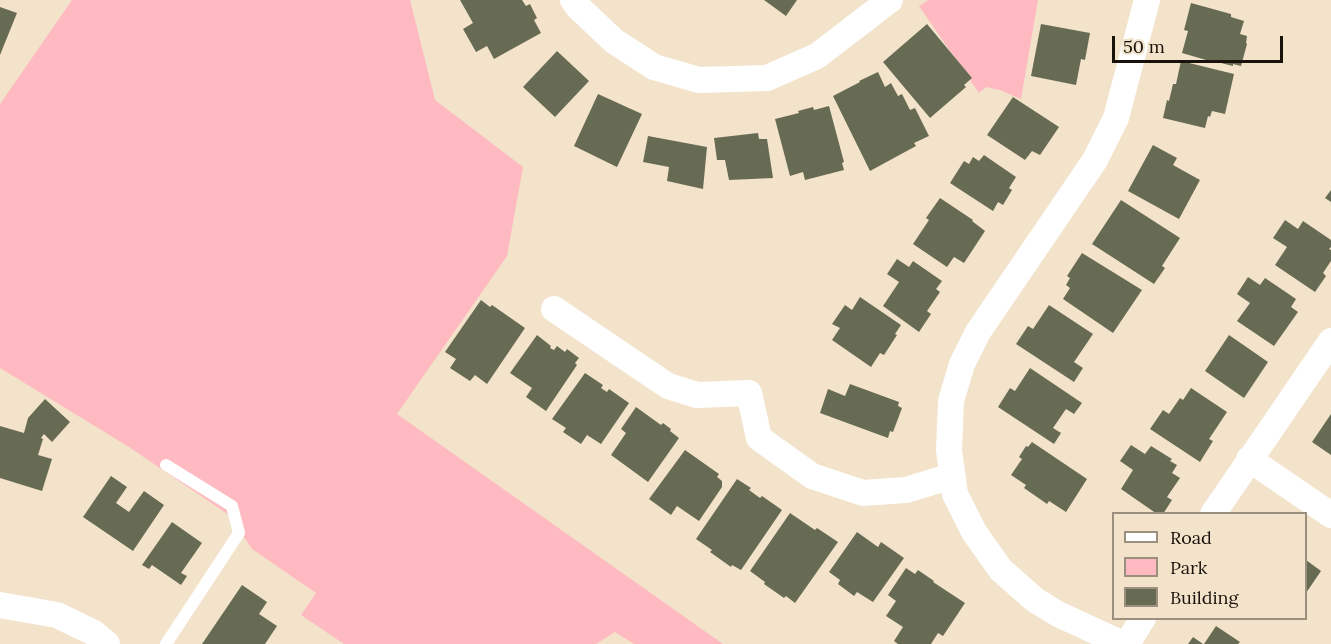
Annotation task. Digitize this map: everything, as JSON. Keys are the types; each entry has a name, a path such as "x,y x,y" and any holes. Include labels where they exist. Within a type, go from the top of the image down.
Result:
{"street":[{"path":"573,0 614,41 654,68 699,81 766,78 817,56 890,0"},
{"path":"1142,620 1125,644 1058,614 1035,600 1001,570 974,532 955,494 949,450 951,401 962,364 978,332 1095,160 1116,118 1147,0"},
{"path":"554,309 668,386 697,395 749,393 759,438 812,476 863,493 906,490 952,476"},
{"path":"1213,512 1331,341"},
{"path":"1249,459 1331,515"},
{"path":"0,605 57,615 94,633 107,644"}],"lane":[{"path":"166,465 232,506 238,533 166,644"}],"green space":[{"path":"72,0 410,0 435,100 523,167 507,256 397,414 723,644 634,644 615,632 596,644 344,644 301,615 316,593 252,549 229,515 129,447 0,368 0,104"},
{"path":"928,0 1038,0 1021,99 986,87 979,93 919,6"}],"building":[{"path":"460,0 522,0 526,6 530,4 537,18 534,20 541,33 494,59 487,46 476,52 463,29 473,23"},
{"path":"764,0 797,0 786,16"},
{"path":"1191,3 1231,14 1231,17 1244,21 1240,34 1247,36 1247,44 1241,66 1213,62 1182,53 1188,31 1184,30"},
{"path":"0,7 17,13 0,55"},
{"path":"927,24 972,78 964,85 966,87 930,118 883,62"},
{"path":"1041,24 1090,33 1085,60 1081,59 1076,85 1031,76"},
{"path":"557,51 589,81 555,117 523,87"},
{"path":"1181,61 1234,74 1225,114 1212,111 1205,128 1163,118 1173,84 1176,84"},
{"path":"878,72 885,87 891,83 898,96 902,94 910,110 915,108 929,136 914,143 916,146 870,171 833,96"},
{"path":"598,94 642,114 617,167 574,146"},
{"path":"1013,97 1059,127 1040,155 1032,151 1025,160 987,135"},
{"path":"829,106 844,162 842,163 844,170 805,180 803,172 790,176 775,119 813,107 814,110"},
{"path":"758,133 759,139 767,139 773,178 729,180 725,160 717,160 714,138"},
{"path":"648,136 707,147 703,189 667,181 669,167 643,162"},
{"path":"1153,145 1177,158 1173,165 1200,180 1179,219 1128,191"},
{"path":"984,155 1016,177 1009,188 1012,190 1003,205 998,202 993,211 950,183 964,161 969,164 973,157 979,161"},
{"path":"1331,190 1331,202 1325,198"},
{"path":"940,198 985,231 964,263 954,257 947,267 913,244 929,220 926,218"},
{"path":"1121,200 1180,238 1162,266 1165,268 1154,284 1092,244"},
{"path":"1285,220 1298,229 1303,221 1331,240 1329,249 1331,250 1331,261 1323,273 1326,276 1315,292 1275,265 1287,247 1273,238"},
{"path":"1082,253 1142,290 1113,333 1063,299 1070,288 1066,285 1070,278 1067,276"},
{"path":"897,259 909,267 913,261 942,281 936,289 940,292 927,311 931,314 919,332 883,306 899,282 887,274"},
{"path":"1248,277 1260,285 1265,278 1296,299 1291,307 1298,312 1274,346 1237,321 1250,303 1237,294"},
{"path":"860,297 901,325 884,355 880,353 871,367 832,340 840,328 832,324 845,305 852,310"},
{"path":"481,300 525,328 487,384 475,375 470,381 450,368 456,359 445,352"},
{"path":"1049,305 1093,334 1074,362 1083,368 1074,382 1016,344 1028,326 1033,329"},
{"path":"537,335 551,346 550,348 554,350 557,346 565,352 567,349 579,358 575,363 577,365 546,411 526,397 532,388 510,373"},
{"path":"1229,335 1268,362 1244,398 1205,371"},
{"path":"1030,368 1082,403 1074,414 1066,409 1053,428 1061,433 1054,444 998,407 1010,388 1015,391"},
{"path":"585,373 603,385 601,388 607,392 609,389 629,403 601,444 587,435 581,444 563,432 566,428 552,419"},
{"path":"850,384 899,402 898,406 902,408 893,432 890,431 888,438 820,413 828,389 845,396"},
{"path":"1191,388 1227,412 1209,439 1213,441 1200,462 1150,429 1163,410 1169,414 1180,398 1183,400"},
{"path":"45,399 70,422 52,442 44,434 41,438 43,439 38,455 52,459 42,491 0,478 0,426 24,433 28,418"},
{"path":"636,407 661,425 663,423 679,438 648,482 611,455 626,433 621,429"},
{"path":"1331,414 1331,455 1312,442"},
{"path":"1032,442 1087,479 1066,512 1049,501 1047,504 1024,488 1026,485 1011,475 1022,459 1019,457 1026,446 1028,447"},
{"path":"1131,445 1145,454 1151,446 1172,459 1170,461 1177,465 1172,473 1180,478 1167,497 1172,500 1164,512 1154,512 1121,489 1133,470 1120,461"},
{"path":"685,450 719,474 717,477 722,481 722,487 699,521 677,506 671,515 649,499"},
{"path":"111,476 127,487 116,503 129,512 144,491 164,505 133,551 83,517"},
{"path":"737,479 751,488 749,490 760,498 762,496 782,510 741,570 732,565 731,567 696,539"},
{"path":"790,513 838,542 795,603 764,584 765,582 750,571"},
{"path":"172,522 202,543 181,573 187,576 181,585 152,565 149,569 142,565"},
{"path":"857,532 878,547 881,542 904,558 873,602 857,592 854,596 838,584 840,580 829,572"},
{"path":"1307,561 1321,571 1307,592"},
{"path":"906,568 915,574 918,570 965,603 943,636 938,633 931,644 898,644 894,641 903,627 886,616 896,601 888,595"},
{"path":"242,585 267,602 259,614 277,626 265,644 202,644"},
{"path":"1216,626 1240,642 1238,644 1204,644"},
{"path":"1193,637 1203,644 1188,644"}]}
